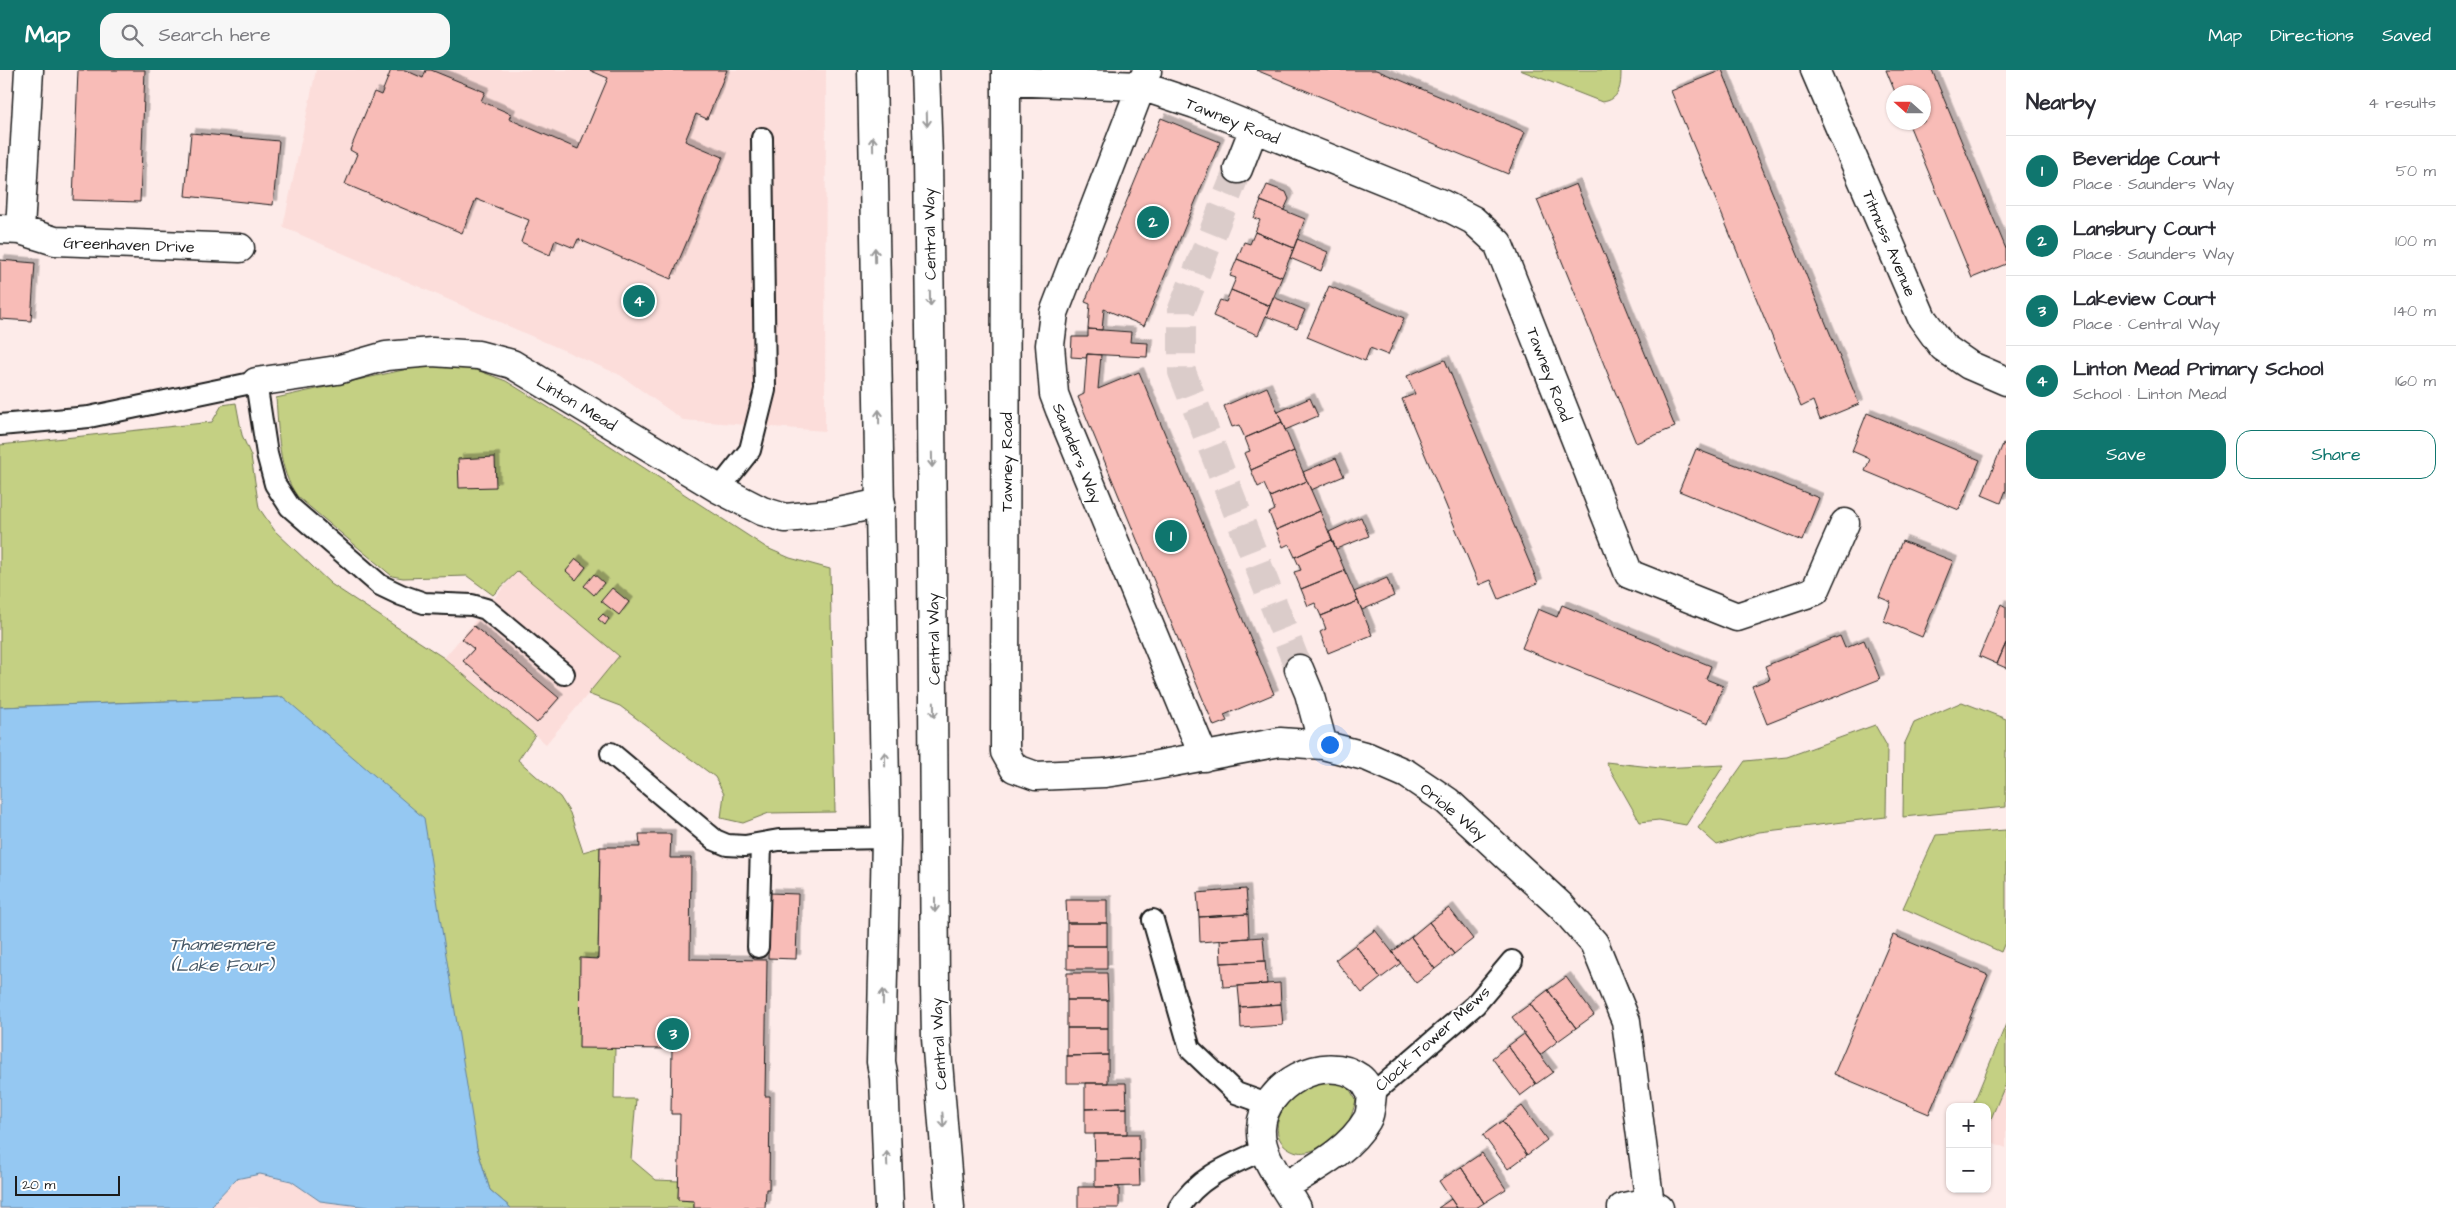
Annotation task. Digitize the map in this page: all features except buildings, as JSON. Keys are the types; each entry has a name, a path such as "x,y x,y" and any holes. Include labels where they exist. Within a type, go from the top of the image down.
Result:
{"street":[{"name":"Greenhaven Drive","path":"29,70 10,230 55,240 240,248"},
{"path":"872,70 886,838 882,1062 889,1208"},
{"name":"Central Way","path":"924,70 928,157 936,1038 950,1208"},
{"name":"Titmuss Avenue","path":"1815,70 1922,318 1943,347 1969,366 2006,381"},
{"name":"Tawney Road","path":"1014,768 1005,752 1006,75 1144,78 1195,104 1442,204 1473,220 1498,243 1629,574 1737,617 1815,591 1845,523"},
{"name":"Saunders Way","path":"1144,78 1058,298 1050,346 1054,394 1204,756"},
{"path":"1238,169 1254,128"},
{"name":"Linton Mead","path":"256,382 337,370 386,356 432,352 478,356 512,364 719,489 762,511 785,518 830,514 881,503"},
{"path":"1298,669 1309,693 1323,745"},
{"name":"Oriole Way","path":"1014,768 1036,776 1105,773 1280,742 1323,745 1368,757 1407,774 1447,801 1562,907 1594,943 1626,1021 1654,1206"},
{"name":"Clock Tower Mews","path":"1326,1068 1347,1072 1361,1078 1372,1094 1369,1119 1352,1139 1291,1197 1263,1150 1261,1128 1267,1104 1283,1088 1304,1073 1326,1068"},
{"path":"1622,1208 1632,1204 1654,1206"}],"lane":[{"path":"719,489 750,450 764,390 762,138"},
{"path":"0,425 89,417 256,382 266,454 275,484 290,506 380,585 401,596 424,603 472,605 486,609 564,674"},
{"path":"611,753 715,840 727,844 761,845 779,840 886,838"},
{"path":"758,948 761,845"},
{"path":"1152,920 1190,1049 1236,1092 1267,1104"},
{"name":"Clock Tower Mews","path":"1372,1094 1475,1005 1512,961"},
{"path":"1179,1208 1196,1187 1225,1167 1263,1150"}],"shaded area":[{"path":"316,70 826,70 825,431 683,420 620,375 283,227"},
{"path":"518,570 620,656 546,744 444,658"},
{"path":"2006,1083 2006,1148 1991,1142 1991,1119"},
{"path":"260,1174 291,1181 320,1201 376,1208 211,1208 236,1179"}],"green space":[{"path":"1520,70 1621,70 1621,81 1616,95 1608,101 1602,102"},
{"path":"435,363 477,370 506,381 609,445 767,548 790,558 830,569 835,812 769,813 743,823 721,818 724,794 715,777 620,706 588,694 619,656 518,571 493,595 467,576 403,578 392,576 298,497 286,474 280,450 276,398"},
{"path":"236,403 242,435 251,456 259,508 275,531 331,584 444,658 535,735 518,760 560,797 570,813 583,852 600,847 598,959 581,958 615,1048 614,1099 636,1099 631,1159 656,1180 679,1181 678,1200 694,1201 694,1208 511,1208 490,1190 477,1148 283,697 0,707 0,445 212,422 222,405"},
{"path":"1962,702 2006,719 2006,807 1903,817 1904,745 1914,723"},
{"path":"1875,725 1887,746 1886,817 1759,832 1717,845 1698,828 1745,761 1787,757"},
{"path":"1606,762 1660,768 1724,765 1686,825 1659,820 1640,822"},
{"path":"2006,830 2006,940 2001,952 1903,908 1936,835"},
{"path":"2006,1024 2006,1083 1991,1119 1991,1103 1974,1103"},
{"path":"1337,1081 1350,1090 1356,1100 1350,1118 1344,1128 1322,1146 1307,1152 1294,1151 1284,1145 1279,1137 1277,1127 1279,1117 1290,1099 1298,1091 1310,1085"}],"water":[{"name":"Thamesmere (Lake Four)","path":"283,697 424,818 477,1148 490,1190 511,1208 376,1208 320,1201 291,1181 260,1174 236,1179 211,1208 0,1208 0,707"}],"tunnel":[{"path":"1238,169 1182,309 1182,372 1299,669"}],"place":[{"name":"Lansbury Court","path":"1153,222"},
{"name":"Linton Mead Primary School","path":"639,301"},
{"name":"Beveridge Court","path":"1171,536"},
{"name":"Lakeview Court","path":"673,1034"}]}
